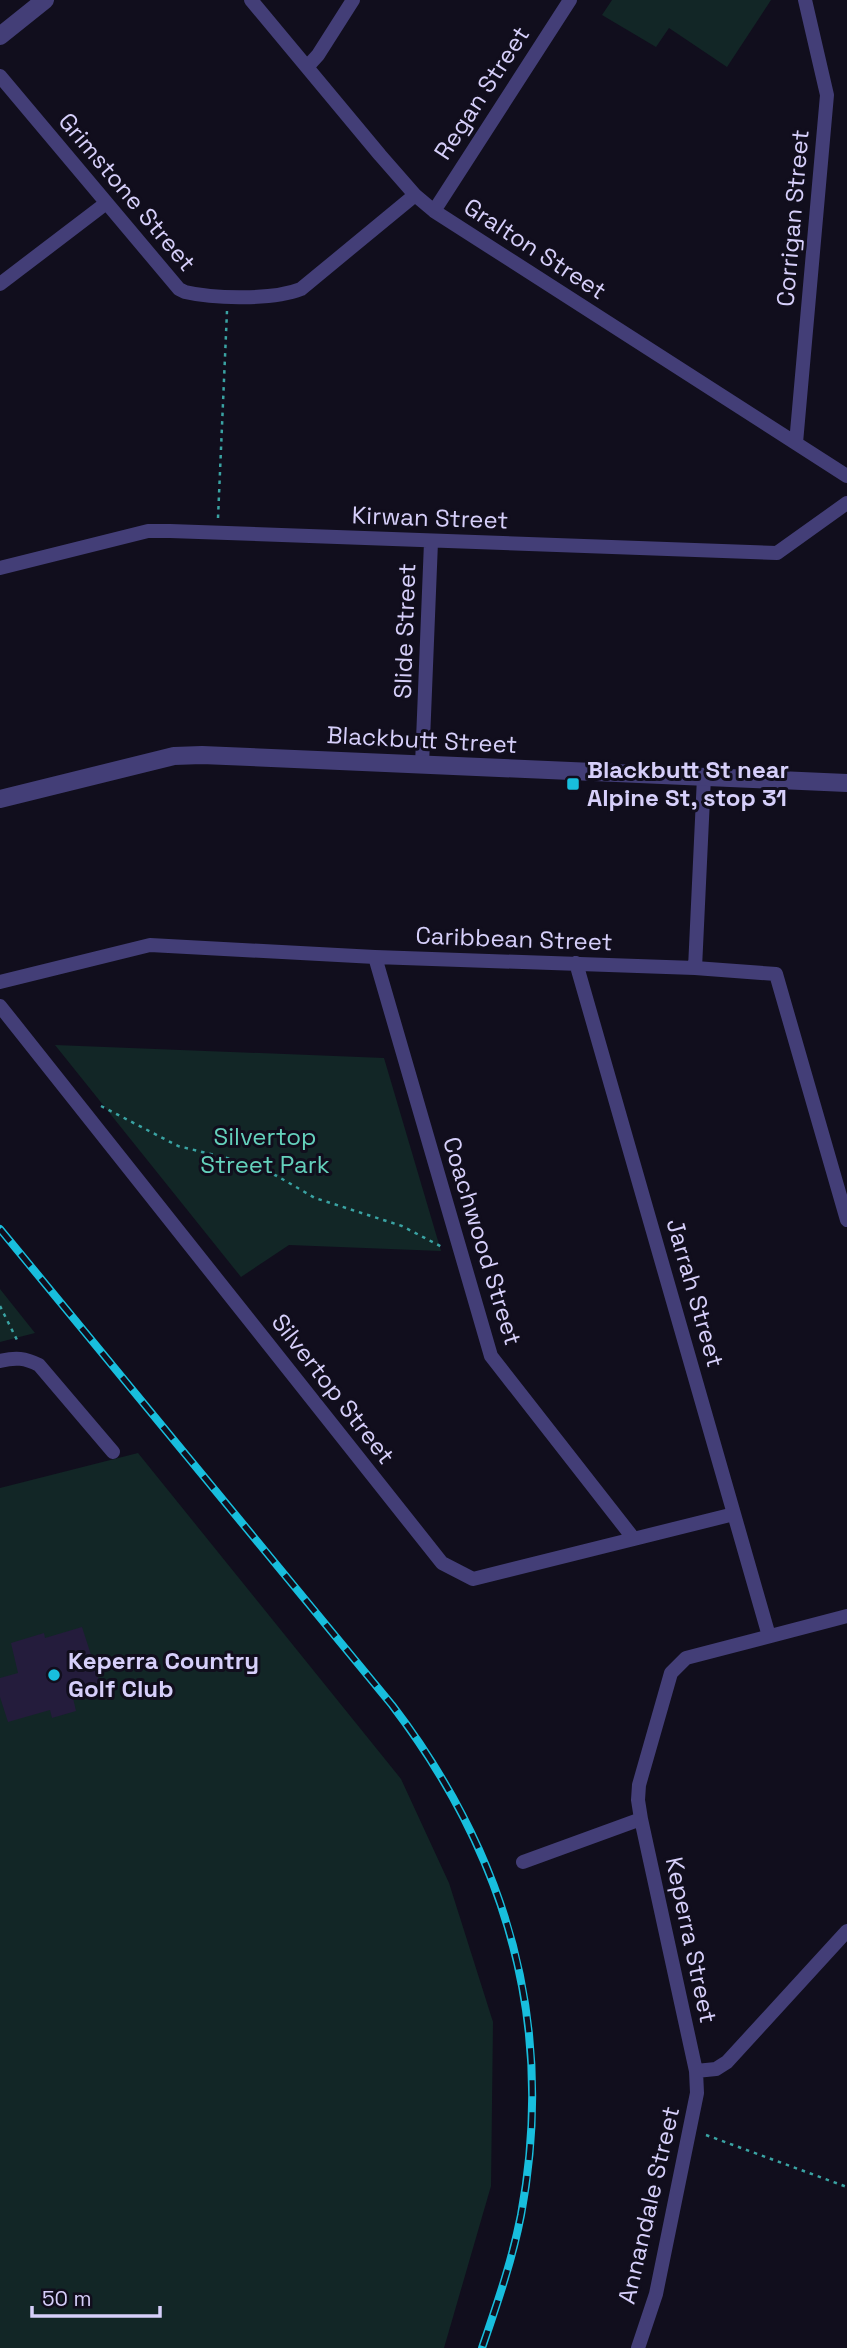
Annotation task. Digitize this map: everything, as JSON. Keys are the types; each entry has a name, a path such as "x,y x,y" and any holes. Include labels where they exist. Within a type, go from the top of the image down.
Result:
{"street":[{"path":"0,36 45,0"},
{"name":"Gralton Street","path":"251,0 380,155 415,195 434,211 847,476"},
{"path":"307,66 318,55 353,0"},
{"name":"Regan Street","path":"434,211 570,0"},
{"name":"Corrigan Street","path":"796,443 827,95 805,0"},
{"name":"Grimstone Street","path":"0,76 179,289 191,294 257,297 287,295 301,289 415,195"},
{"path":"0,284 106,204"},
{"name":"Kirwan Street","path":"0,568 148,531 777,553 847,503"},
{"name":"Slide Street","path":"422,765 431,542"},
{"name":"Blackbutt Street","path":"0,799 174,756 202,755 847,783"},
{"path":"695,968 704,777"},
{"name":"Caribbean Street","path":"0,982 150,945 375,957 695,968 776,974 847,1220"},
{"name":"Coachwood Street","path":"375,957 491,1356 634,1539"},
{"name":"Jarrah Street","path":"576,963 769,1636"},
{"name":"Silvertop Street","path":"0,1006 442,1563 473,1579 734,1514"},
{"path":"0,1361 25,1358 39,1365 113,1452"},
{"name":"Keperra Street","path":"696,2071 638,1800 639,1785 671,1673 686,1657 847,1616"},
{"path":"523,1862 641,1819"},
{"path":"696,2071 716,2069 727,2062 847,1931"},
{"name":"Annandale Street","path":"638,2348 656,2294 697,2093 696,2071"}],"path":[{"path":"218,517 228,304"},
{"path":"97,1107 100,1105 178,1146 243,1162 277,1176 315,1198 402,1226 439,1246 459,1251"},
{"path":"0,1306 25,1358"},
{"path":"690,2129 847,2187"}],"green space":[{"path":"612,0 771,0 727,67 669,28 656,47 602,15"},
{"name":"Silvertop Street Park","path":"55,1045 384,1058 441,1251 289,1245 241,1277"},
{"path":"0,1289 35,1333 0,1342"},
{"path":"138,1453 401,1779 449,1883 493,2022 491,2186 444,2348 0,2348 0,1488"}],"building":[{"name":"Keperra Country Golf Club","path":"82,1627 102,1689 73,1698 76,1711 52,1718 50,1710 8,1722 0,1697 0,1678 18,1673 11,1643 44,1633 45,1638"}],"railway":[{"path":"0,1229 392,1705 432,1763 466,1822 493,1883 513,1946 526,2011 532,2077 530,2145 521,2215 509,2266 482,2348"}],"place":[{"name":"Blackbutt St near Alpine St, stop 31","path":"573,784"},
{"name":"Keperra Country Golf Club","path":"54,1675"}]}
